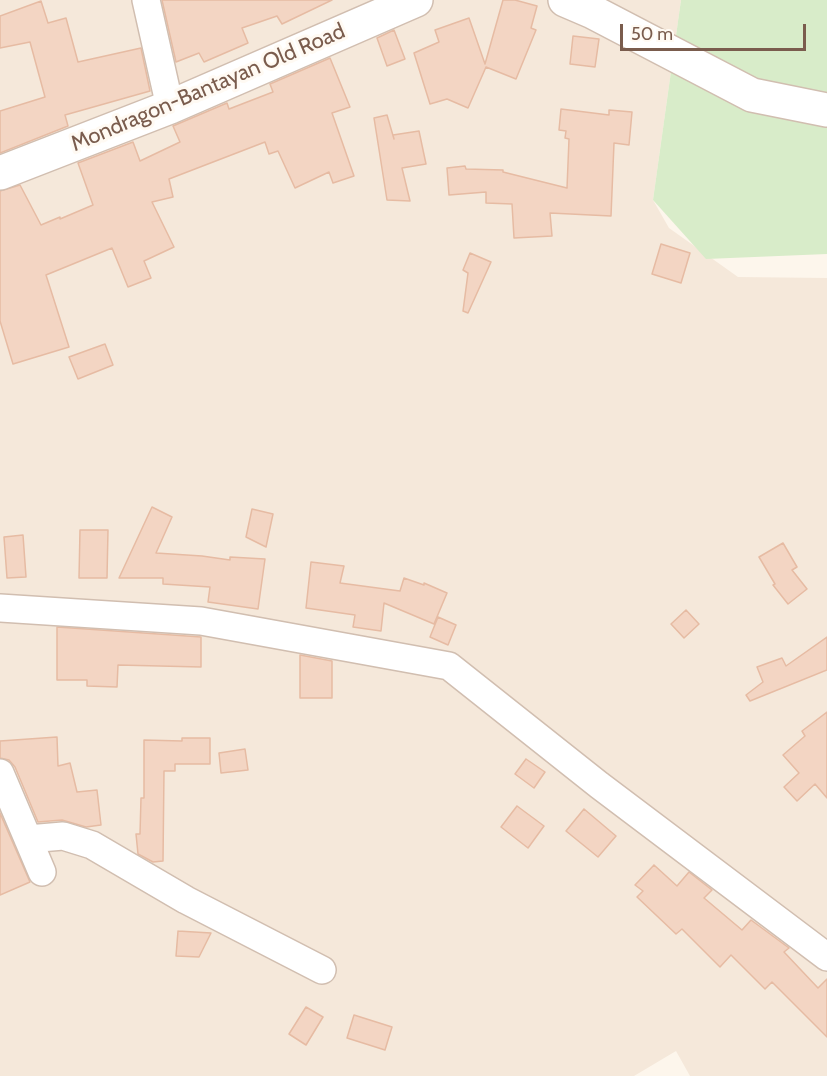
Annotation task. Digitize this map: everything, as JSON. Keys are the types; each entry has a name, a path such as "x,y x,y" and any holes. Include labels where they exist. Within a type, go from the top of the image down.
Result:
{"street":[{"path":"146,0 170,107"},
{"name":"Mondragon-Bantayan Old Road","path":"0,173 170,107 416,0"},
{"path":"565,0 593,12 752,95 827,110"},
{"path":"0,608 201,621 449,666 599,784 827,957"},
{"path":"0,773 42,872"},
{"path":"28,839 63,836 92,845 186,900 322,970"}],"shaded area":[{"path":"0,0 681,0 653,200 669,228 738,277 827,278 827,1076 690,1076 676,1051 634,1076 0,1076"}],"green space":[{"path":"681,0 827,0 827,254 706,259 653,200"}],"building":[{"path":"162,0 332,0 282,24 277,16 242,28 248,43 204,62 199,53 176,62"},
{"path":"503,0 515,0 537,6 531,28 536,30 516,79 486,67 468,108 447,99 430,104 414,53 439,42 435,30 469,18 485,64"},
{"path":"41,1 48,23 66,18 78,62 141,48 150,91 65,115 68,126 0,153 0,111 45,97 30,42 0,48 0,16"},
{"path":"394,30 405,59 387,66 377,38"},
{"path":"573,36 599,39 595,67 570,64"},
{"path":"330,58 350,107 332,113 354,176 333,183 329,172 295,188 278,151 269,154 265,142 169,179 173,197 152,202 174,247 144,261 151,278 128,287 112,248 46,275 69,347 13,364 0,321 0,191 20,185 41,225 60,217 60,219 93,205 78,163 133,142 140,161 180,142 173,126 227,103 229,109 273,92 270,84"},
{"path":"561,109 609,115 609,110 632,112 629,145 614,143 611,216 550,213 552,236 514,238 512,204 486,203 486,192 449,195 447,168 465,166 466,169 503,170 503,172 567,188 569,139 565,138 566,131 559,130"},
{"path":"387,115 394,139 393,135 419,131 426,164 402,168 410,201 387,200 374,118"},
{"path":"661,244 690,253 681,283 652,274"},
{"path":"470,253 491,262 468,313 463,311 468,273 463,270"},
{"path":"105,344 113,365 78,379 69,357"},
{"path":"152,507 172,517 156,553 230,560 230,557 265,559 258,609 208,602 210,587 163,584 163,578 119,578"},
{"path":"252,509 273,514 266,547 246,537"},
{"path":"80,530 108,530 107,578 79,578"},
{"path":"23,535 26,577 7,578 4,537"},
{"path":"783,543 797,567 792,570 807,589 788,604 773,585 775,584 759,557"},
{"path":"311,562 344,566 340,583 400,591 404,578 424,585 424,583 447,593 434,624 384,603 381,631 353,627 355,615 306,608"},
{"path":"686,610 699,624 684,638 671,624"},
{"path":"438,617 456,625 448,645 430,637"},
{"path":"57,627 201,637 201,667 118,665 117,687 87,686 87,680 57,680"},
{"path":"827,637 827,670 750,701 746,695 763,682 757,667 782,658 786,666"},
{"path":"300,655 332,661 332,698 300,698"},
{"path":"827,712 827,798 815,784 797,801 784,787 799,773 783,755 805,736 802,731"},
{"path":"57,737 58,766 70,763 77,792 97,790 101,825 86,827 62,820 38,822 15,767 9,760 0,758 0,741"},
{"path":"182,738 210,738 210,764 175,764 175,771 164,771 163,861 153,862 138,854 136,834 140,834 141,798 144,798 144,740 182,741"},
{"path":"245,749 248,770 221,773 219,753"},
{"path":"526,759 545,772 534,788 515,774"},
{"path":"517,806 544,826 528,848 501,827"},
{"path":"584,809 616,836 598,857 566,831"},
{"path":"0,813 30,882 0,895"},
{"path":"654,865 677,886 689,872 712,890 704,898 742,930 751,920 789,948 784,952 818,988 827,979 827,1037 772,982 765,989 731,955 720,967 682,929 676,934 637,897 643,891 635,885"},
{"path":"178,931 211,933 199,957 176,956"},
{"path":"306,1007 323,1017 306,1045 289,1034"},
{"path":"354,1015 392,1027 385,1050 347,1038"}]}
